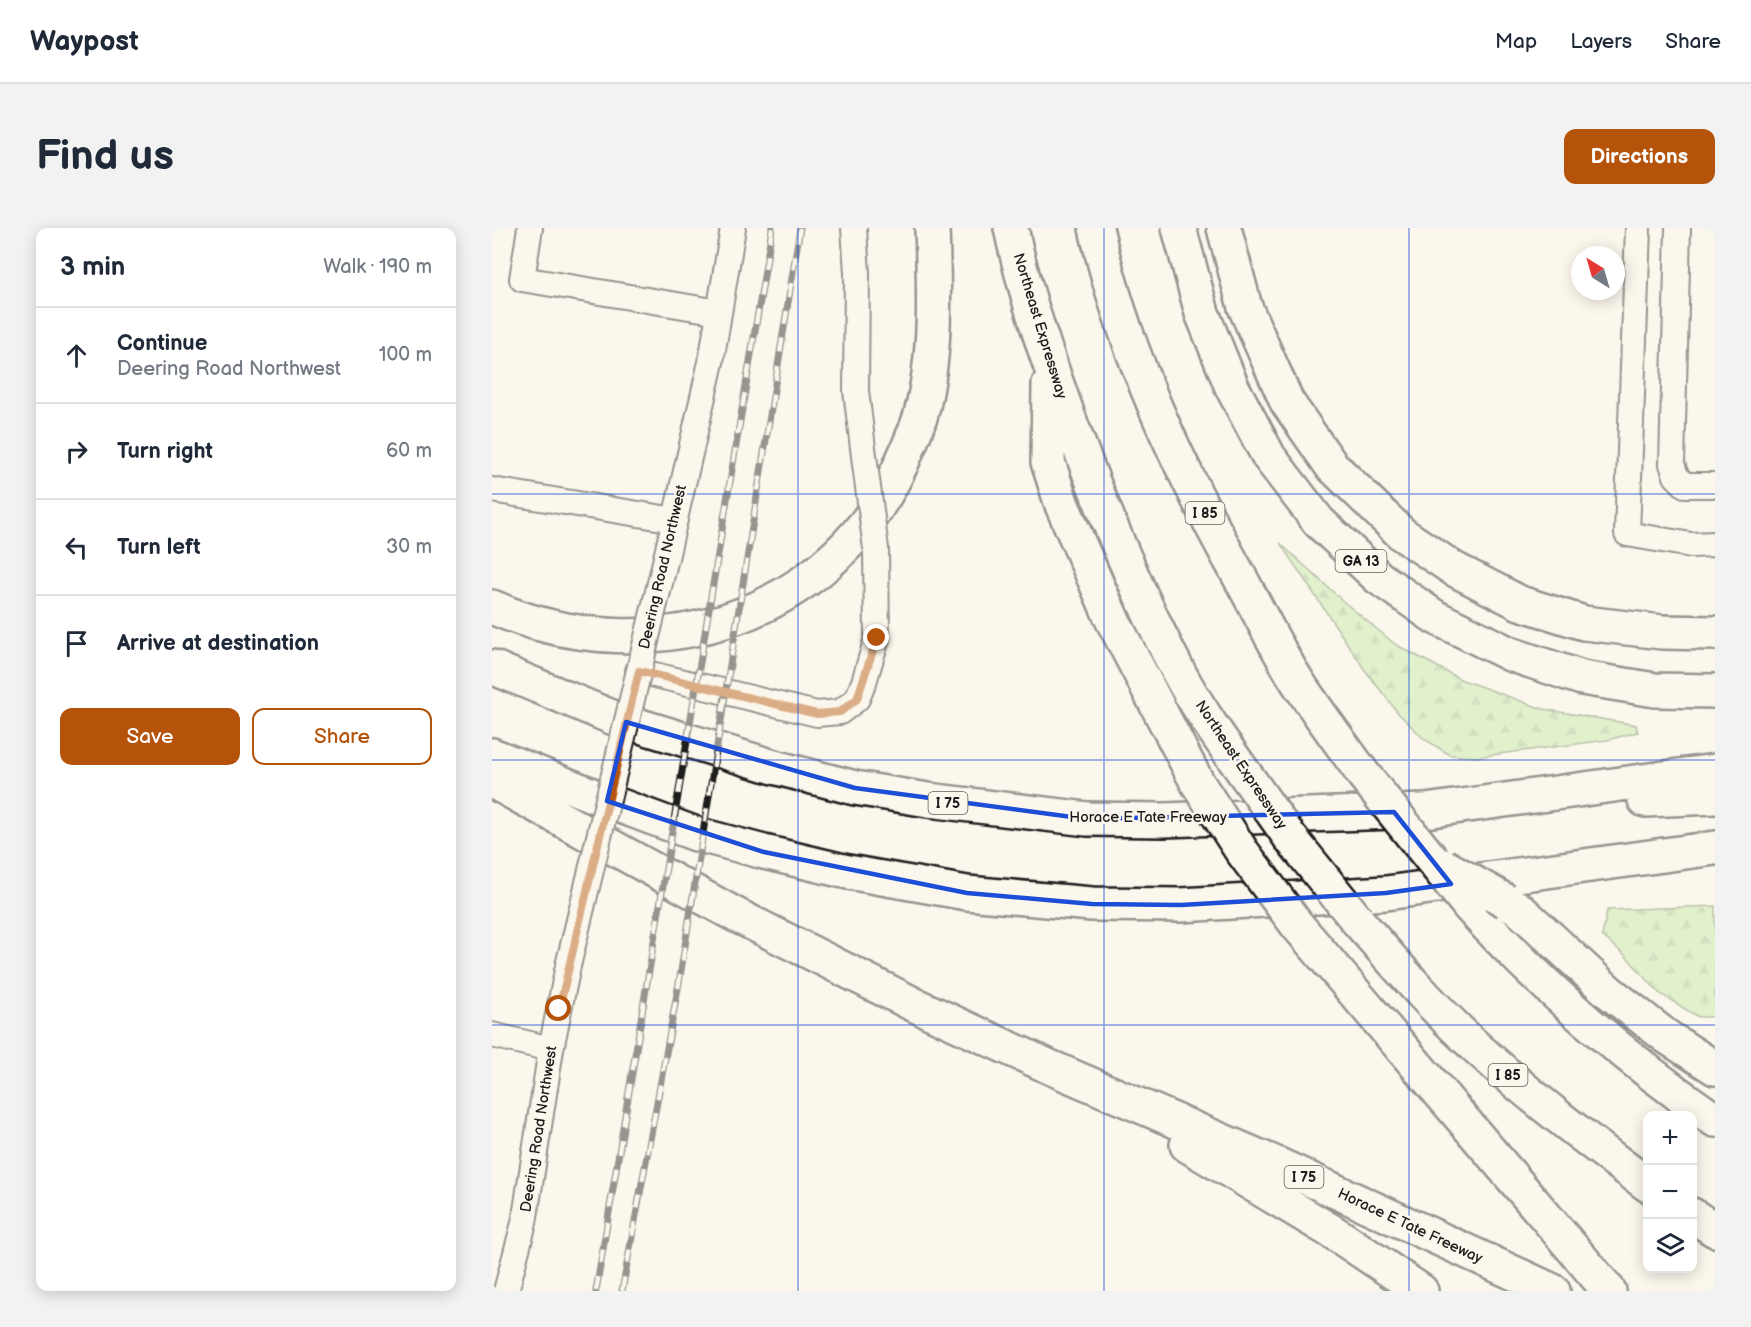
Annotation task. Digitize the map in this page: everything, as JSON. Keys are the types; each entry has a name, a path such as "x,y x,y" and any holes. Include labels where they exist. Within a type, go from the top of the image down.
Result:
{"highway":[{"path":"492,607 548,627 590,634 637,637 692,631 737,618 779,598 813,575 848,544 875,512 899,472 921,414 930,364 934,287 932,228"},
{"name":"Northeast Expressway","path":"1011,228 1050,364 1098,497 1173,661 1218,737 1289,836 1356,920 1432,1004 1485,1056 1643,1182"},
{"name":"I 85","path":"1096,228 1102,257 1127,333 1152,399 1187,479 1297,680 1363,774 1469,906 1542,982 1646,1070 1715,1120"},
{"name":"GA 13","path":"1179,228 1202,313 1232,387 1269,457 1319,522 1379,578 1435,617 1510,654 1582,678 1655,690 1715,691"},
{"name":"GA 13","path":"1224,228 1245,307 1287,402 1331,465 1402,534 1454,569 1520,603 1584,623 1662,632 1715,633"},
{"path":"1050,364 1048,462 1062,505 1112,619 1197,782 1241,850 1297,925 1609,1291"},
{"name":"Horace E Tate Freeway","path":"492,667 614,718 696,745 855,788 928,800 1087,819 1164,820 1425,811 1715,771"},
{"path":"492,755 696,834 848,872 989,895 1092,904 1181,905 1386,893 1715,848"},
{"name":"Horace E Tate Freeway","path":"492,781 734,914 913,1004 1052,1068 1281,1166 1553,1291"},
{"path":"1425,811 1715,797"},
{"path":"1634,858 1715,853"},
{"path":"1432,859 1519,909 1609,992 1667,1036 1715,1068"},
{"path":"1052,1068 1271,1194 1421,1291"},
{"path":"1697,1218 1715,1230"}],"street":[{"path":"530,228 522,279 719,312"},
{"name":"Deering Road Northwest","path":"506,1291 524,1223 551,1048 568,966 711,362 733,228"},
{"path":"639,671 817,714 840,712 857,699 877,638 876,549 856,391 857,273 854,228"},
{"path":"1638,228 1628,534 1680,544 1715,544"},
{"path":"1678,228 1672,464 1676,477 1685,485 1715,485"},
{"path":"492,490 675,520"},
{"path":"492,1035 551,1048"}],"highlighted area":[{"path":"626,722 855,788 1087,819 1394,812 1451,884 1386,893 1181,905 1092,904 967,893 764,852 607,801"}],"green space":[{"path":"1280,543 1344,602 1395,644 1460,679 1543,709 1636,725 1638,732 1607,740 1476,757 1450,755 1424,739 1398,713 1365,670"},
{"path":"1715,906 1715,1017 1698,1017 1659,993 1625,955 1602,936 1607,910"}],"railway":[{"path":"596,1291 772,228"},
{"path":"622,1291 679,983 800,228"}],"route":[{"path":"559,1009 639,671 817,714 840,712 857,699 877,638"}]}
